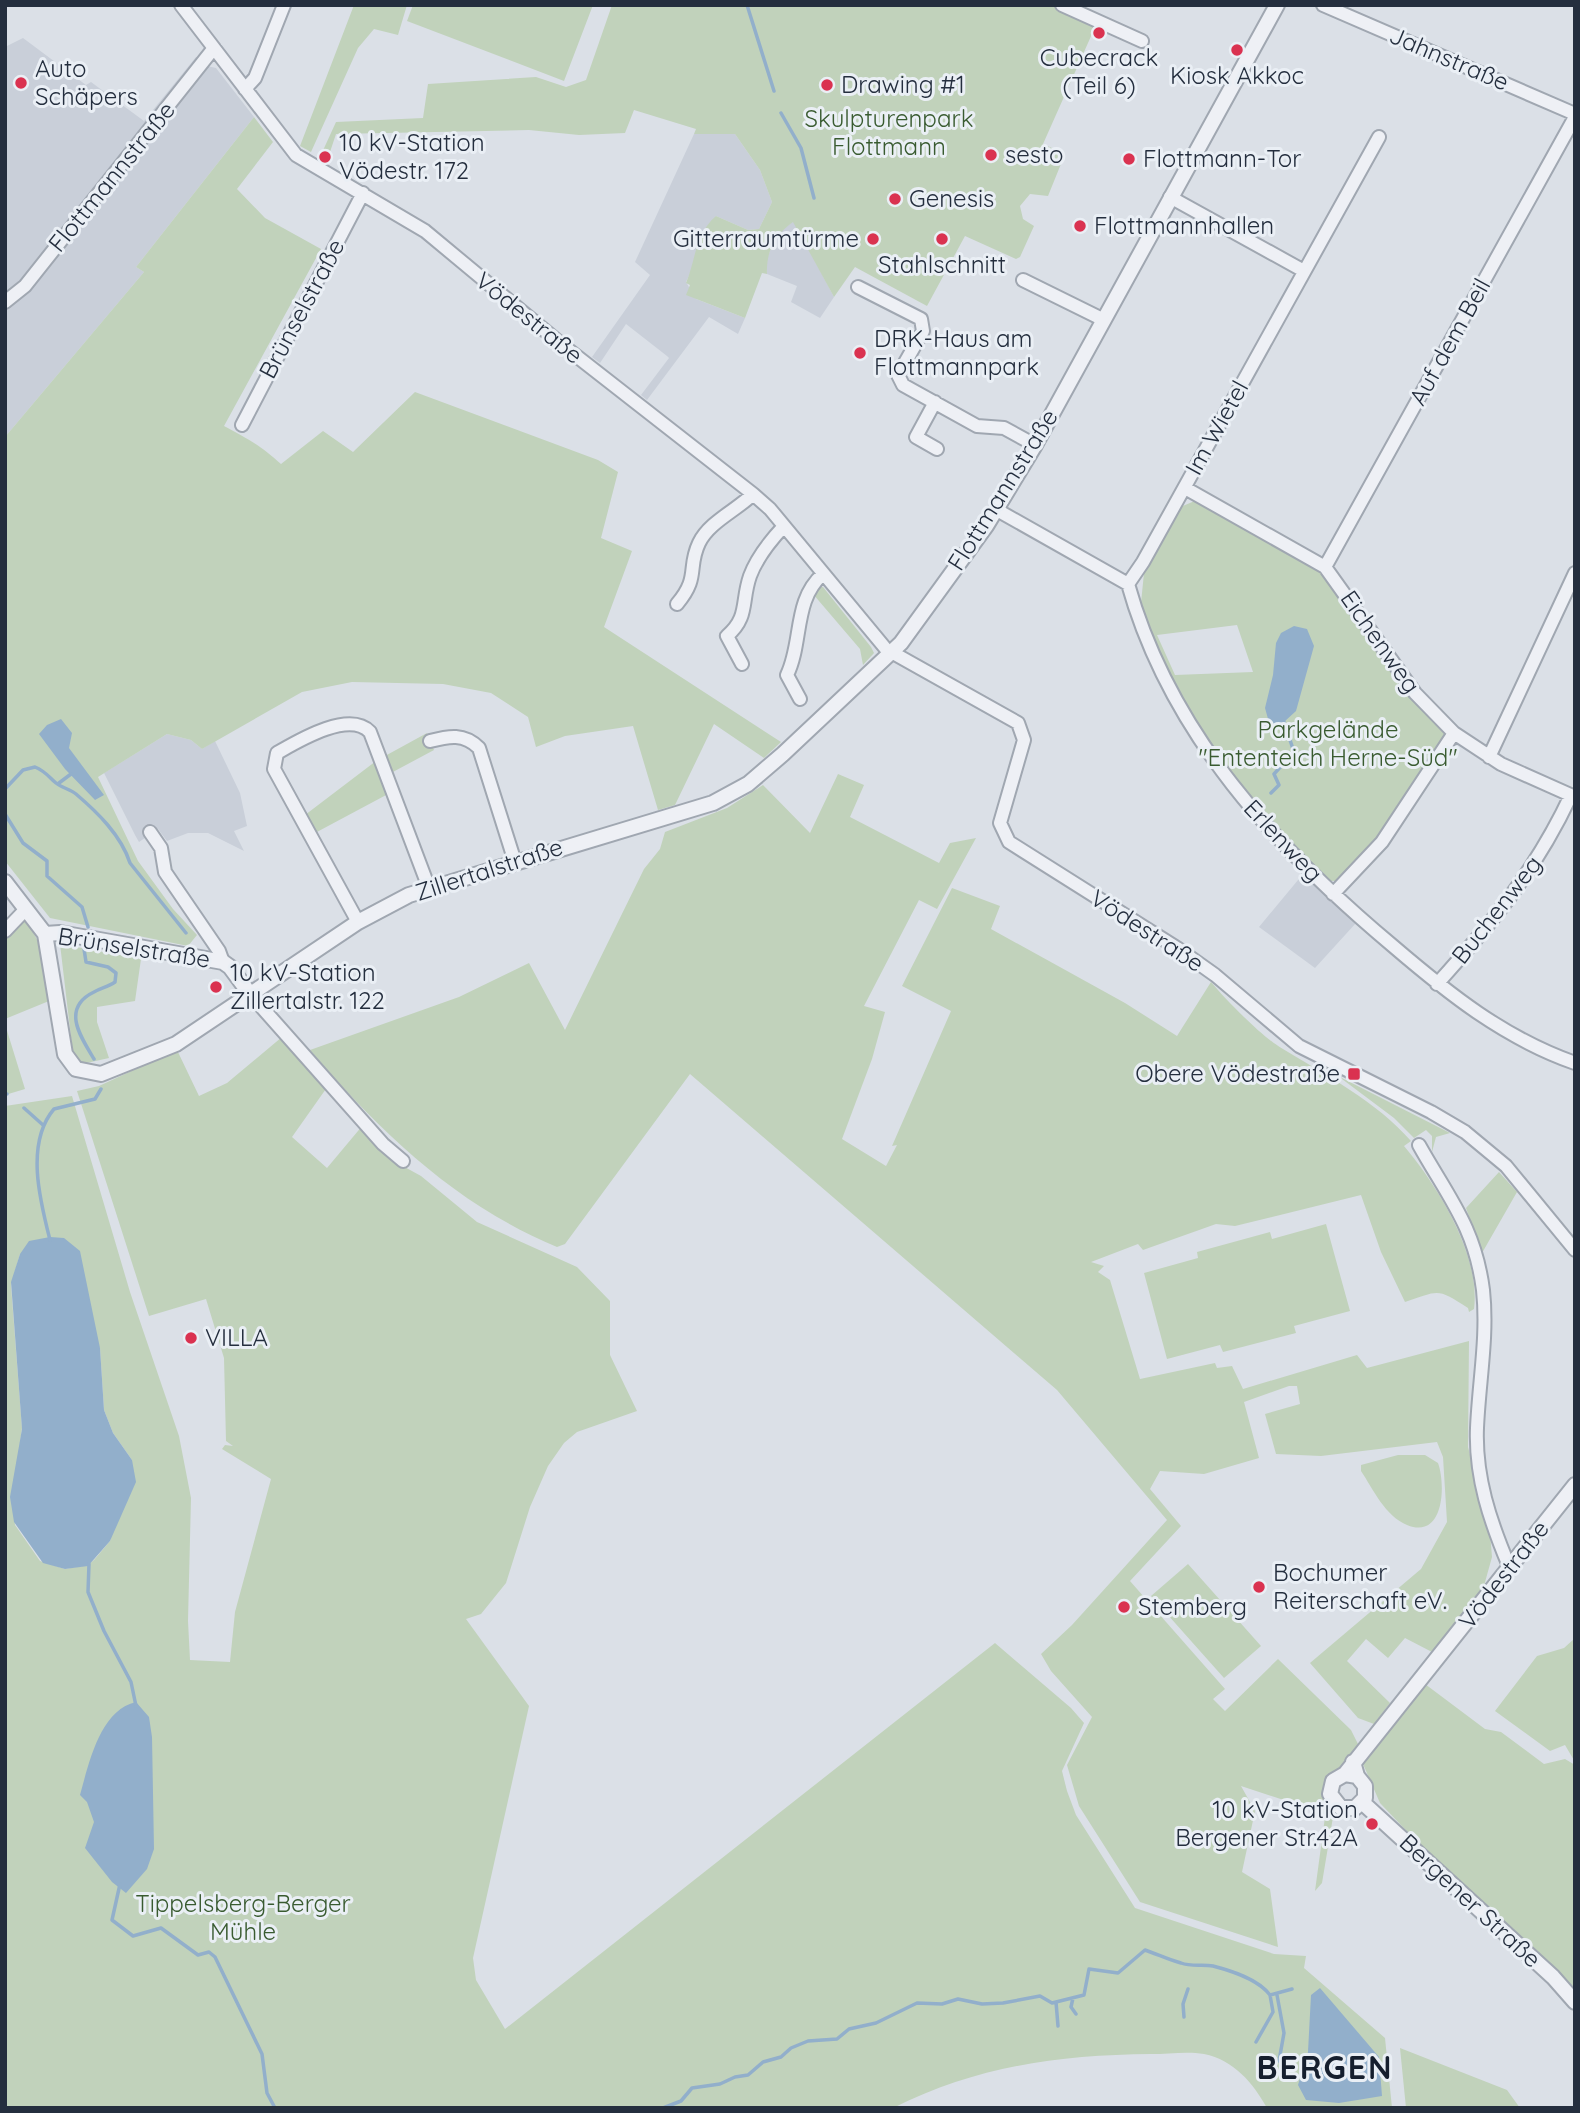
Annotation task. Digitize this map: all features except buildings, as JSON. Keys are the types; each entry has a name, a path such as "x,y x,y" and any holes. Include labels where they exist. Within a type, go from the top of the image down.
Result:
{"street":[{"path":"181,5 245,89 255,78 284,5"},
{"path":"1062,5 1142,41"},
{"name":"Flottmannstraße","path":"891,653 912,629 997,510 1277,5"},
{"name":"Jahnstraße","path":"1323,5 1575,115"},
{"name":"Flottmannstraße","path":"5,302 24,286 214,48"},
{"name":"Vödestraße","path":"245,89 296,155 425,231 561,345 753,494 784,526 891,653 1013,719 1021,727 1023,744 1000,815 1001,830 1009,842 1177,947 1215,975 1299,1046 1431,1112 1465,1132 1506,1166 1575,1250"},
{"name":"Auf dem Beil","path":"1325,567 1575,115"},
{"name":"Im Wietel","path":"1128,584 1185,488 1379,137"},
{"name":"Brünselstraße","path":"242,425 363,193"},
{"path":"1170,197 1304,271"},
{"path":"1023,280 1102,319"},
{"path":"858,287 921,319 923,331 898,375 903,385 977,426 1004,428 1035,445"},
{"path":"935,402 916,437 937,449"},
{"name":"Eichenweg","path":"1185,488 1325,567 1415,693 1454,733 1489,757 1573,796"},
{"path":"677,604 691,589 698,544 707,532 753,494"},
{"path":"997,510 1128,584"},
{"path":"742,664 727,636 740,625 750,577 760,555 784,526"},
{"path":"1489,757 1575,573"},
{"path":"800,699 787,675 806,599 811,586 823,575"},
{"name":"Erlenweg","path":"1128,584 1150,652 1205,749 1258,817 1333,894 1437,984 1498,1028 1575,1063"},
{"name":"Zillertalstraße","path":"46,934 65,1054 76,1069 91,1074 101,1074 127,1066 176,1044 386,906 429,888 677,815 737,791 783,754 891,653"},
{"path":"358,922 274,769 278,753 310,734 347,725 360,725 370,732 429,888"},
{"path":"1333,894 1382,842 1454,733"},
{"path":"430,741 458,736 472,741 479,748 514,862"},
{"name":"Buchenweg","path":"1437,984 1528,876 1573,796"},
{"name":"Brünselstraße","path":"150,832 161,848 165,872 219,951 223,962"},
{"path":"5,882 46,934"},
{"path":"5,931 26,909"},
{"name":"Brünselstraße","path":"46,934 121,943 223,962 230,967 250,994"},
{"path":"250,994 383,1144 403,1161"},
{"path":"1419,1145 1464,1220 1478,1266 1485,1338 1477,1430 1478,1461 1487,1511 1509,1566"},
{"name":"Vödestraße","path":"1352,1771 1509,1566 1575,1485"},
{"path":"1352,1771 1365,1786 1362,1802 1350,1809 1334,1803 1330,1788 1333,1781 1352,1771"},
{"name":"Bergener Straße","path":"1362,1802 1553,1977 1575,2002"}],"shaded area":[{"path":"23,38 86,85 91,82 144,121 196,57 207,66 216,68 254,117 136,267 144,272 5,437 5,47"},
{"path":"694,134 735,134 760,170 772,202 759,229 748,230 716,216 686,282 696,299 745,318 738,334 709,317 647,400 641,395 669,358 667,356 626,324 600,363 592,357 650,275 635,262"},
{"path":"794,221 834,297 820,318 791,302 797,286 767,274 766,261 777,233"},
{"path":"167,734 191,740 202,749 215,741 240,793 247,826 234,831 244,851 208,833 188,833 167,841 158,829 139,842 104,773"},
{"path":"1303,874 1356,923 1315,968 1259,927"}],"green space":[{"path":"354,5 407,5 398,35 374,29 358,48 311,152 300,146"},
{"path":"413,5 593,5 564,81 407,21"},
{"name":"Skulpturenpark Flottmann","path":"612,5 1051,5 1096,25 1043,144 1065,154 1048,196 1030,194 1020,206 1023,219 1034,226 1020,257 1016,259 965,236 927,306 855,267 834,297 793,222 781,232 773,244 768,258 767,274 762,273 745,318 686,295 690,285 686,283 697,247 709,223 716,216 748,230 759,229 772,202 760,170 735,134 694,134 696,129 634,110 625,133 579,135 529,130 336,134 327,161 320,157 336,122 423,118 428,84 536,77 566,87 586,80"},
{"path":"254,117 273,142 237,189 265,218 321,249 224,426 254,443 281,464 323,431 353,452 415,392 598,460 618,472 601,538 632,551 604,627 781,742 764,758 714,724 675,805 658,810 633,726 565,736 536,747 528,717 491,693 443,684 352,682 302,692 202,749 191,740 167,734 98,777 138,861 173,909 197,935 188,946 50,918 5,861 5,437 144,272 136,267"},
{"name":"Parkgelände \"Ententeich Herne-Süd\"","path":"1197,500 1310,564 1331,581 1444,730 1444,738 1388,827 1339,881 1329,881 1283,837 1214,756 1158,657 1141,603 1144,573 1178,508","holes":["1237,625 1253,672 1175,675 1157,635"]},
{"path":"819,587 823,587 871,647 874,653 863,665 860,649 813,594"},
{"path":"427,733 434,750 391,773 385,756"},
{"path":"376,761 388,794 315,833 305,815"},
{"path":"838,774 864,785 850,817 939,863 950,843 976,838 937,909 919,900 864,1006 885,1012 872,1059 842,1139 886,1166 897,1145 892,1146 951,1011 902,986 952,888 1000,906 991,929 1125,1003 1177,1036 1211,982 1245,1018 1275,1044 1350,1090 1382,1114 1411,1141 1404,1146 1430,1180 1464,1244 1474,1288 1474,1309 1469,1312 1468,1308 1438,1293 1405,1302 1381,1252 1361,1195 1235,1226 1216,1224 1143,1250 1138,1244 1091,1262 1104,1266 1098,1272 1110,1280 1140,1379 1215,1363 1217,1368 1232,1366 1243,1389 1357,1355 1367,1368 1469,1341 1468,1447 1490,1533 1492,1557 1482,1593 1432,1652 1405,1638 1388,1658 1366,1639 1347,1661 1390,1703 1374,1724 1358,1718 1310,1663 1421,1569 1447,1522 1443,1457 1437,1442 1321,1456 1276,1454 1265,1414 1300,1404 1297,1386 1289,1386 1244,1402 1259,1458 1204,1474 1160,1471 1150,1489 1181,1526 1130,1581 1225,1689 1213,1699 1225,1711 1278,1659 1351,1730 1358,1744 1323,1790 1334,1811 1322,1883 1315,1891 1325,1817 1317,1811 1241,1786 1255,1811 1242,1872 1270,1889 1278,1947 1140,1902 1079,1806 1067,1765 1092,1717 1051,1671 1041,1654 1072,1625 1167,1520 1057,1390 690,1074 565,1244 557,1247 486,1210 422,1164 364,1109 310,1050 459,997 529,963 565,1030 644,869 660,849 665,832 727,808 763,785 810,833"},
{"path":"20,922 25,922 32,930 41,949 49,1001 5,1019 5,937"},
{"path":"60,944 141,959 135,1001 97,1007 97,1022 109,1058 82,1064 73,1054"},
{"path":"5,1024 25,1089 5,1095"},
{"name":"Tippelsberg-Berger Mühle","path":"282,1037 328,1086 292,1137 327,1168 363,1125 401,1165 421,1176 477,1222 577,1267 610,1301 610,1355 637,1411 577,1432 564,1443 548,1466 530,1507 506,1583 481,1614 466,1619 529,1706 473,1958 476,1980 505,2029 995,1643 1071,1708 1084,1723 1062,1771 1067,1791 1076,1815 1135,1908 1274,1954 1306,1956 1304,1968 1385,2038 1392,2108 1267,2108 1242,2074 1225,2061 1204,2054 1185,2053 1083,2057 1019,2066 956,2082 893,2108 5,2108 5,1106 72,1096 130,1292 179,1436 191,1498 188,1621 190,1660 230,1662 235,1612 271,1479 222,1449 225,1445 233,1446 226,1441 224,1358 206,1299 149,1316 77,1091 99,1086 177,1050 199,1096 227,1083","holes":["20,1254 100,1348 104,1410 113,1433 132,1460 110,1541 88,1565 65,1569 40,1561 15,1525 13,1496 22,1428 11,1285"]},
{"path":"1338,1076 1450,1133 1436,1137 1432,1152 1432,1136 1426,1130 1414,1138 1394,1118"},
{"path":"1499,1172 1517,1192 1482,1253 1466,1208"},
{"path":"1326,1224 1350,1311 1294,1326 1296,1333 1223,1352 1220,1345 1167,1359 1144,1273 1198,1258 1197,1252 1270,1232 1272,1239"},
{"path":"1398,1455 1425,1455 1438,1463 1441,1496 1435,1518 1429,1525 1419,1528 1399,1521 1380,1501 1361,1471 1361,1465"},
{"path":"1188,1564 1261,1646 1224,1678 1151,1596"},
{"path":"1575,1638 1575,1762 1565,1745 1550,1751 1495,1711 1537,1656 1564,1648"},
{"path":"1425,1684 1485,1729 1501,1732 1544,1764 1565,1759 1575,1765 1575,1988 1417,1842 1380,1803 1363,1764"},
{"path":"1400,2048 1507,2090 1520,2108 1406,2108"}],"water":[{"path":"1294,626 1307,629 1314,646 1296,711 1284,722 1270,726 1265,708 1273,675 1276,643 1281,633"},
{"path":"61,719 72,733 69,748 104,795 95,800 65,769 39,734 47,725"},
{"path":"50,1237 64,1238 80,1251 100,1348 104,1410 113,1433 132,1460 136,1482 110,1541 88,1566 65,1569 43,1563 14,1522 10,1497 22,1429 11,1282 20,1254 29,1241"},
{"path":"136,1702 149,1717 152,1737 154,1849 147,1869 126,1893 112,1882 85,1848 94,1822 87,1802 80,1795 92,1754 105,1727 113,1715"},
{"path":"1320,1988 1379,2057 1382,2096 1339,2103 1306,2100 1298,2085 1308,2052 1311,1995"}],"waterway":[{"path":"747,5 774,91"},
{"path":"781,113 801,148 814,198"},
{"path":"1271,793 1279,785 1274,774 1294,752 1284,722"},
{"path":"5,789 23,770 35,767 58,785 76,794 107,825 121,843 130,863 186,933"},
{"path":"59,783 71,774"},
{"path":"5,814 23,843 47,861 47,876 82,907 88,927"},
{"path":"84,949 86,962 108,967 116,973 115,982 94,992 78,1006 76,1023 94,1059"},
{"path":"50,1240 37,1173 37,1155 45,1123 54,1109 95,1099 101,1089"},
{"path":"24,1108 43,1125"},
{"path":"89,1564 88,1592 104,1631 131,1682 136,1706"},
{"path":"120,1884 112,1920 133,1936 161,1928 198,1955 209,1952 215,1957 262,2054 267,2093 275,2108"},
{"path":"663,2108 681,2101 692,2088 720,2084 748,2075 763,2062 781,2057 791,2048 808,2041 837,2039 849,2029 876,2023 917,2003 942,2004 958,1999 982,2004 1003,2003 1040,1996 1052,2003 1084,1995 1089,1969 1118,1973 1145,1950 1185,1964 1213,1966 1236,1973 1259,1984 1270,1995 1292,1989"},
{"path":"1184,2017 1183,2004 1188,1989"},
{"path":"1256,2042 1273,2012 1270,1995"},
{"path":"1277,1995 1284,2033 1279,2061"},
{"path":"1073,1998 1071,2007 1076,2014"},
{"path":"1056,2002 1058,2026"}],"place":[{"name":"Cubecrack (Teil 6)","path":"1099,33"},
{"name":"Kiosk Akkoc","path":"1237,50"},
{"name":"Auto Schäpers","path":"21,83"},
{"name":"Drawing #1","path":"827,85"},
{"name":"sesto","path":"991,155"},
{"name":"10 kV-Station Vödestr. 172","path":"325,157"},
{"name":"Flottmann-Tor","path":"1129,159"},
{"name":"Genesis","path":"895,199"},
{"name":"Flottmannhallen","path":"1080,226"},
{"name":"Gitterraumtürme","path":"873,239"},
{"name":"Stahlschnitt","path":"942,239"},
{"name":"DRK-Haus am Flottmannpark","path":"860,353"},
{"name":"10 kV-Station Zillertalstr. 122","path":"216,987"},
{"name":"Obere Vödestraße","path":"1354,1074"},
{"name":"VILLA","path":"191,1338"},
{"name":"Bochumer Reiterschaft eV.","path":"1259,1587"},
{"name":"Stemberg","path":"1124,1607"},
{"name":"10 kV-Station Bergener Str.42A","path":"1372,1824"}],"district":[{"name":"BERGEN","path":"1325,2068"}]}
